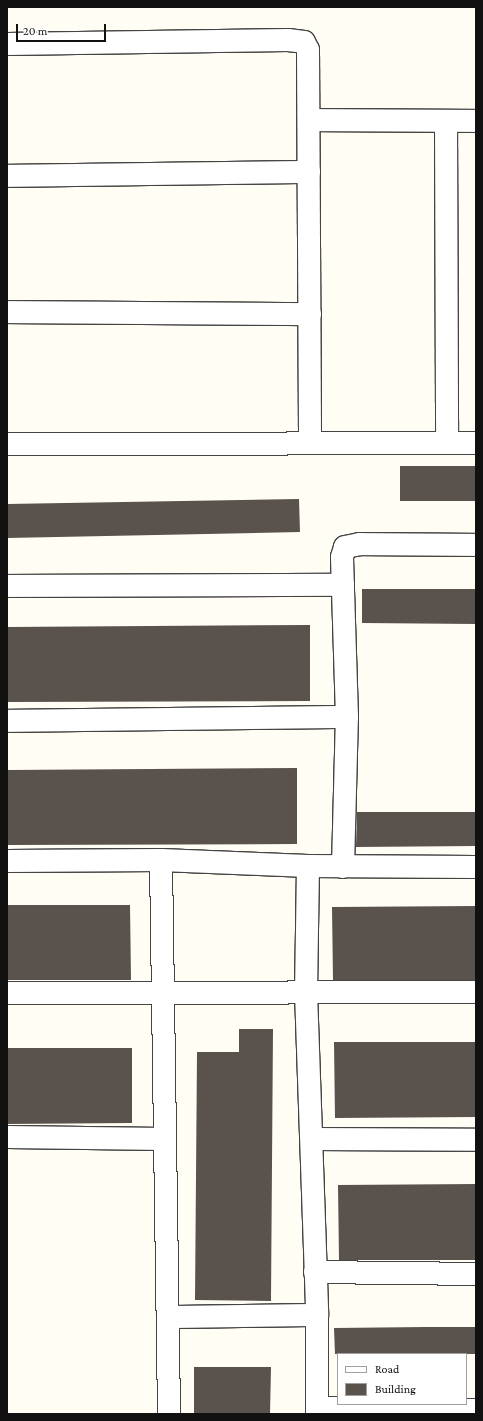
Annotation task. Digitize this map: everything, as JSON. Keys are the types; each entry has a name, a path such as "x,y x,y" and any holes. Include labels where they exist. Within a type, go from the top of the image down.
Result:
{"street":[{"path":"7,44 288,40 304,42 308,50 310,443"},
{"path":"309,120 476,121"},
{"path":"446,121 447,443"},
{"path":"7,176 309,172"},
{"path":"7,312 310,314"},
{"path":"7,444 476,443"},
{"path":"343,867 347,717 342,557 345,547 360,544 476,545"},
{"path":"7,586 343,585"},
{"path":"7,721 347,717"},
{"path":"7,861 161,860 343,867 476,867"},
{"path":"161,860 169,1414"},
{"path":"308,866 306,992 318,1315 317,1411 476,1410"},
{"path":"7,993 476,992"},
{"path":"7,1138 165,1139"},
{"path":"312,1139 476,1140"},
{"path":"316,1272 476,1274"},
{"path":"168,1317 318,1315"}],"building":[{"path":"400,466 476,466 476,501 400,501"},
{"path":"299,499 300,532 7,538 7,504"},
{"path":"362,589 476,589 476,624 362,623"},
{"path":"310,625 310,701 7,702 7,627"},
{"path":"297,768 297,844 7,845 7,770"},
{"path":"357,812 476,812 476,846 356,847"},
{"path":"7,905 130,905 131,980 7,980"},
{"path":"476,906 476,980 333,980 332,907"},
{"path":"239,1029 273,1029 271,1301 195,1300 197,1052 239,1052"},
{"path":"334,1042 476,1042 476,1117 335,1118"},
{"path":"7,1048 132,1048 132,1123 7,1124"},
{"path":"476,1184 476,1260 339,1260 338,1185"},
{"path":"476,1327 476,1354 335,1354 334,1328"},
{"path":"194,1367 271,1367 270,1414 194,1414"}]}
